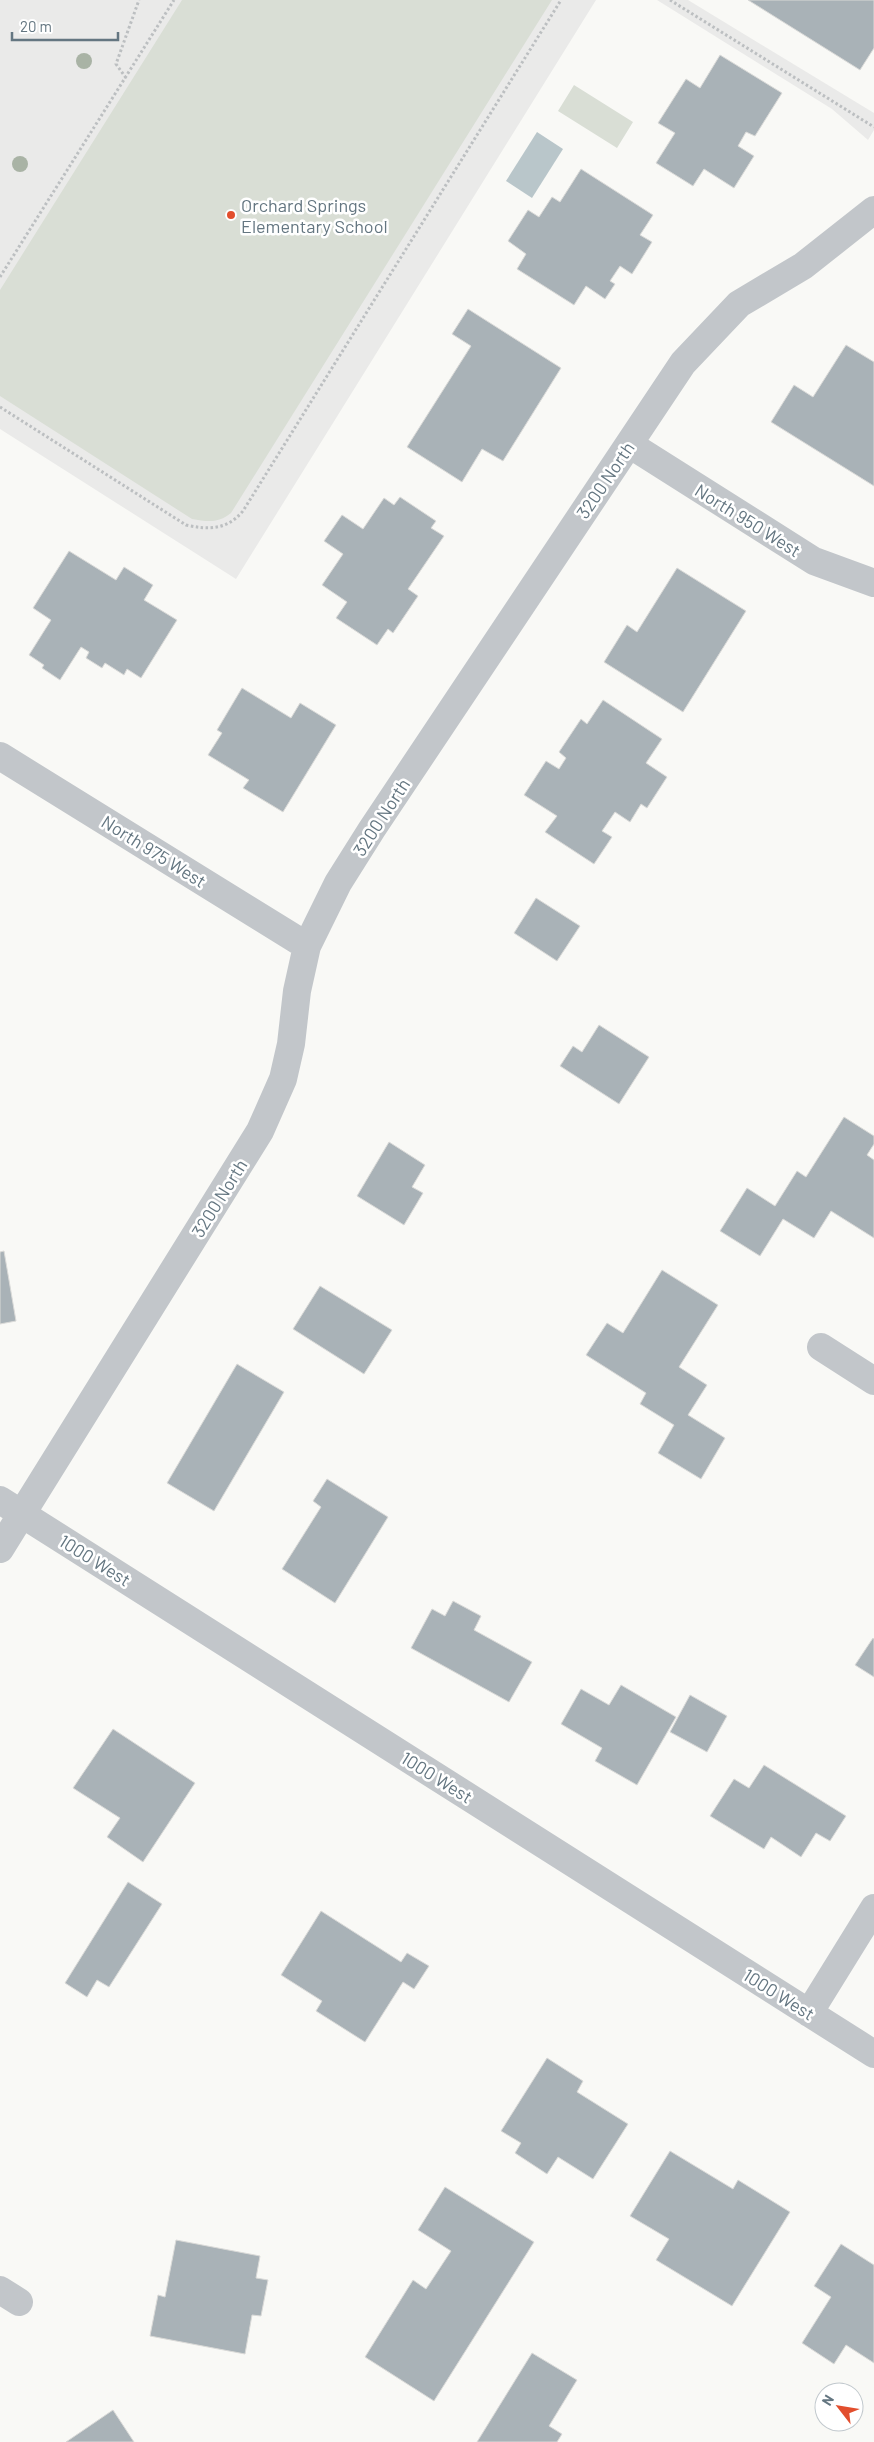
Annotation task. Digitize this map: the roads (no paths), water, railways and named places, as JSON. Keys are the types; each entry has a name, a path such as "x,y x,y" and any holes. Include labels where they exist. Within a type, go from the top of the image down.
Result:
{"street":[{"name":"3200 North","path":"0,1548 260,1132 283,1079 291,1044 297,991 307,946 338,883 368,836 683,363 739,304 804,266 874,210"},
{"name":"North 950 West","path":"629,444 814,561 874,583"},
{"name":"North 975 West","path":"0,756 307,946"},
{"path":"821,1347 874,1381"},
{"name":"1000 West","path":"0,1500 874,2054"},
{"path":"809,2013 874,1908"}],"place":[{"name":"Orchard Springs Elementary School","path":"231,215"}]}
